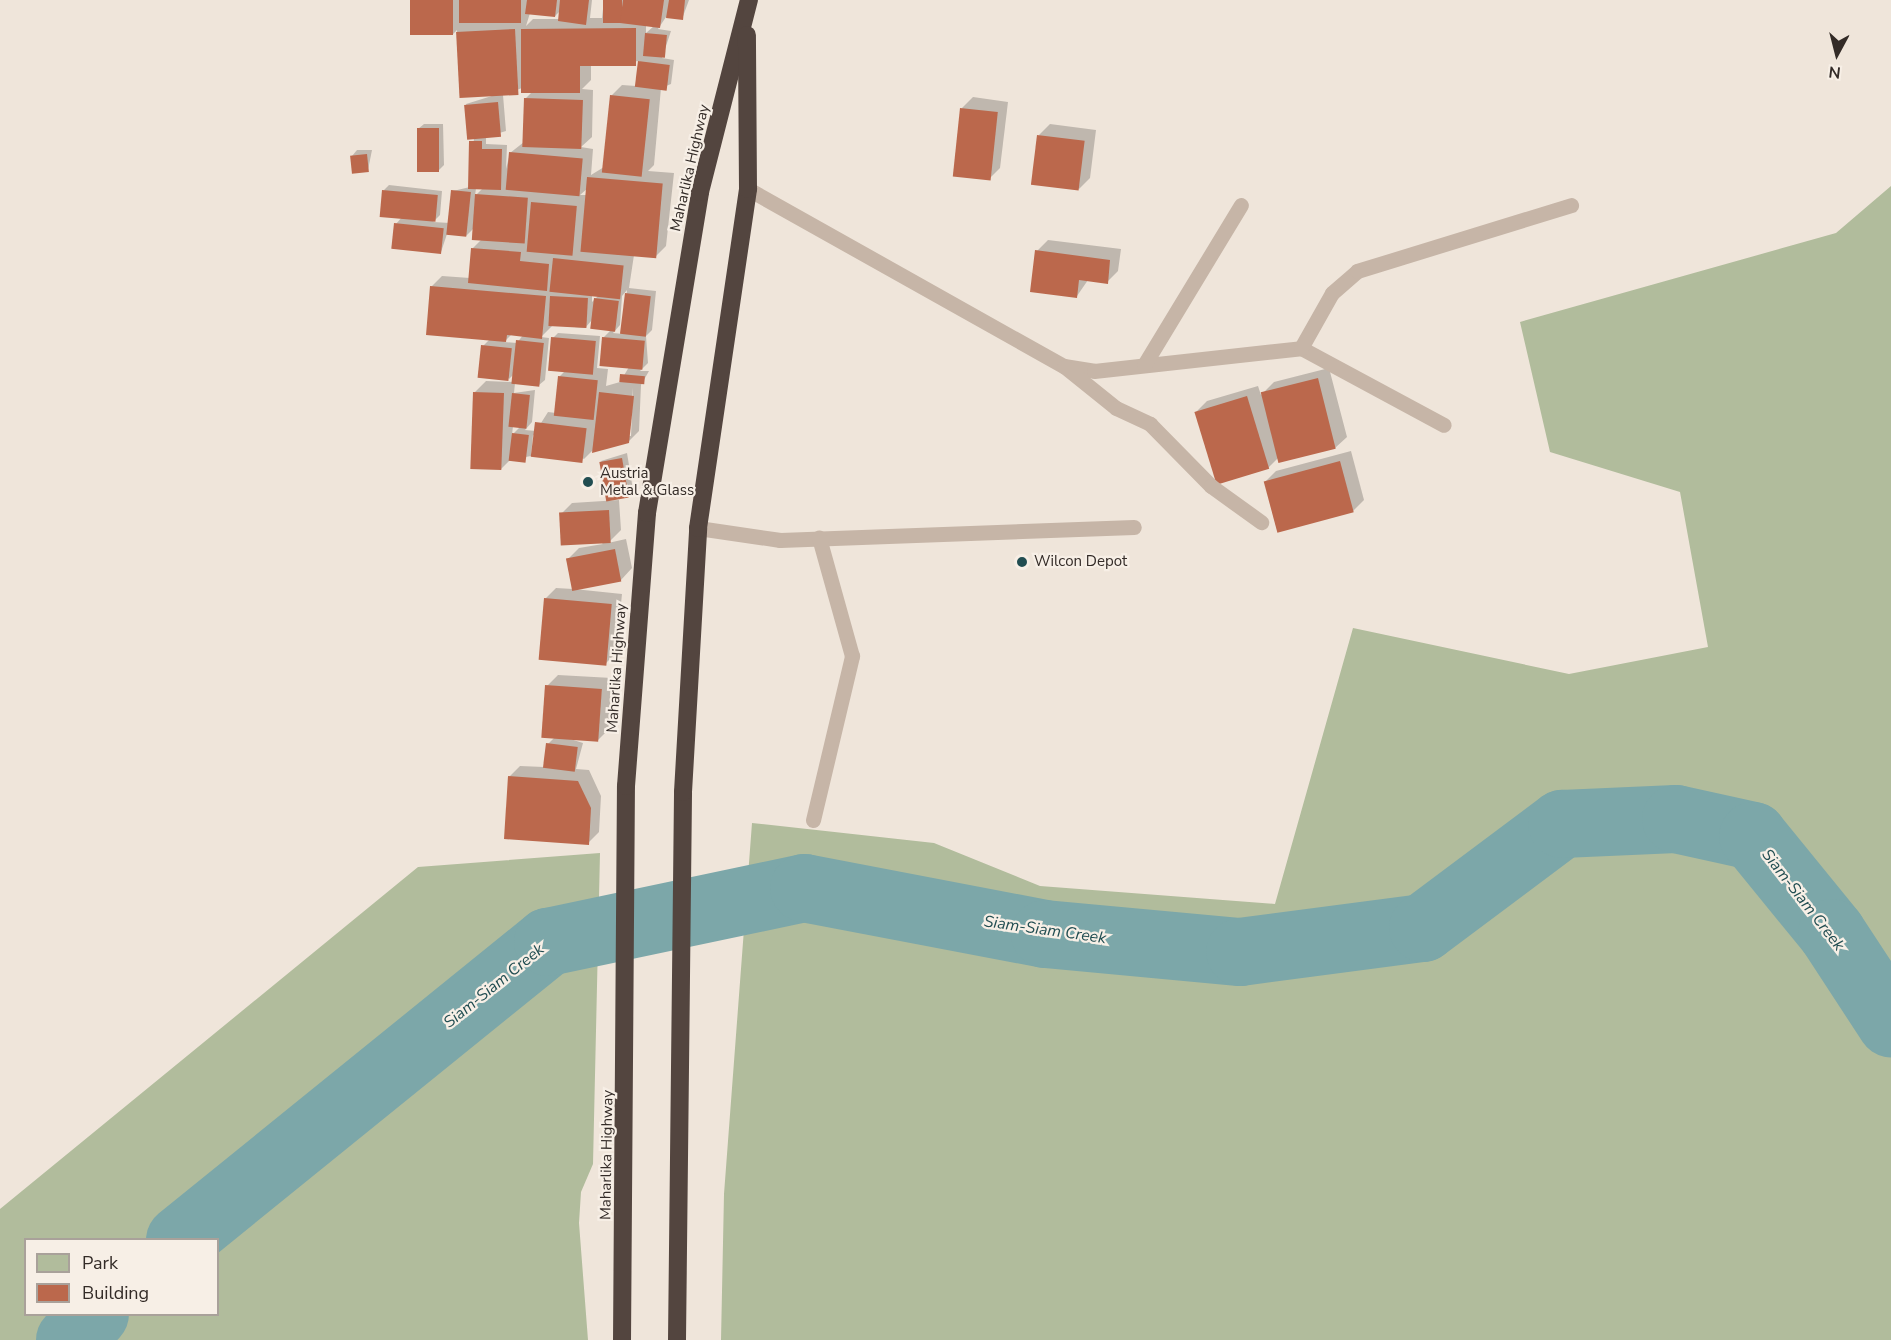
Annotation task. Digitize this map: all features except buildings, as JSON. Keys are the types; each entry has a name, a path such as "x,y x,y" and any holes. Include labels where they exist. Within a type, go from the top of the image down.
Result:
{"highway":[{"name":"Maharlika Highway","path":"677,1340 683,792 698,528 748,189 748,5"},
{"name":"Maharlika Highway","path":"622,1340 626,1092 626,786 647,513 700,192 748,5"}],"lane":[{"path":"748,189 1064,366 1116,408 1150,424 1211,486 1261,522"},
{"path":"1144,365 1241,205"},
{"path":"1301,348 1332,293 1358,271 1571,205"},
{"path":"1064,366 1094,371 1301,348 1444,425"},
{"path":"698,528 780,540 1134,527"},
{"path":"813,819 852,656 819,538"}],"green space":[{"path":"1891,186 1891,1340 721,1340 724,1194 752,823 934,843 1040,886 1275,904 1353,628 1569,674 1708,647 1680,492 1550,452 1520,322 1836,233"},
{"path":"600,853 593,1164 581,1192 579,1223 588,1340 0,1340 0,1209 418,867"}],"waterway":[{"name":"Siam-Siam Creek","path":"182,1238 548,942 804,888 1045,934 1240,952 1423,928 1562,824 1676,819 1753,836 1832,933 1891,1023"},
{"name":"Siam-Siam Creek","path":"70,1340 93,1316"}],"place":[{"name":"Austria Metal & Glass","path":"588,482"},
{"name":"Wilcon Depot","path":"1022,562"}]}
